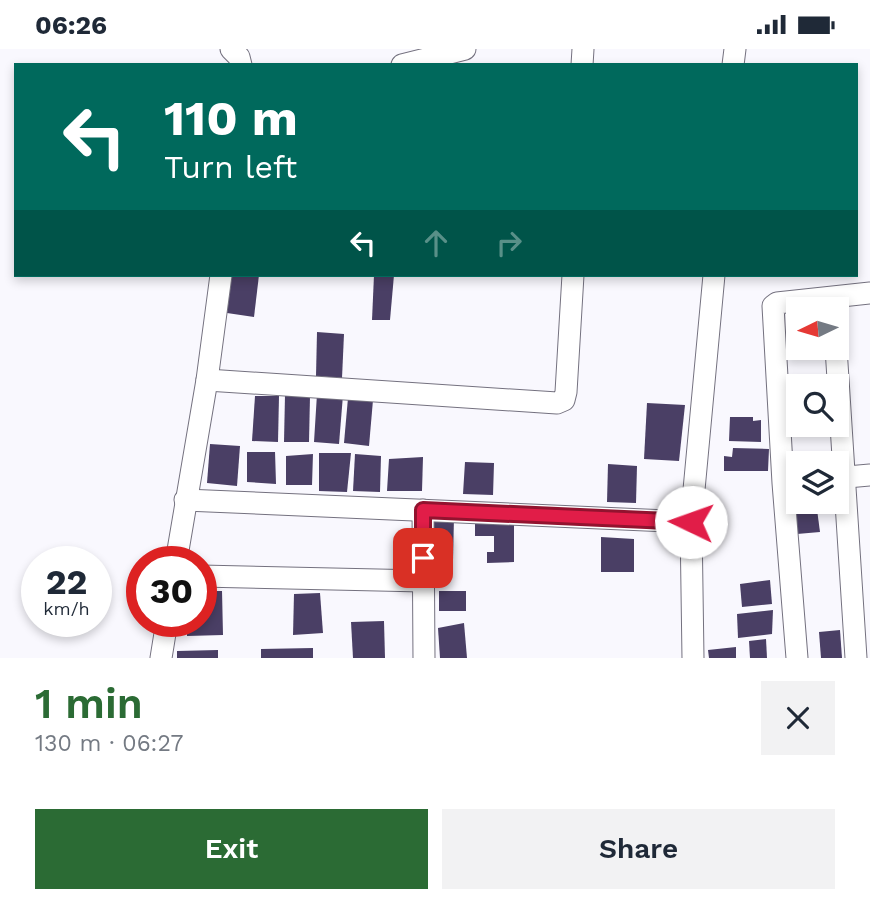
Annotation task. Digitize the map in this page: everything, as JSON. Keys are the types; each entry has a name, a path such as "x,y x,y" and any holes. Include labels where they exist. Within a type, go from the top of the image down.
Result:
{"street":[{"path":"410,63 465,49"},
{"path":"178,546 207,380 221,277"},
{"path":"207,380 557,403 564,400 566,392 573,277"},
{"path":"693,658 691,522 714,277"},
{"path":"849,299 870,293"},
{"path":"786,303 773,306 788,451"},
{"path":"836,361 839,451"},
{"path":"849,477 870,475"},
{"path":"185,500 691,522"},
{"path":"423,510 424,658"},
{"path":"792,514 797,658"},
{"path":"843,514 856,658"},
{"path":"217,576 423,581"},
{"path":"161,658 164,637"}],"building":[{"path":"232,277 259,277 254,317 227,313"},
{"path":"374,277 394,277 390,320 372,320"},
{"path":"317,332 344,334 342,378 316,376"},
{"path":"317,394 343,395 339,444 314,442"},
{"path":"285,395 310,396 309,442 284,442"},
{"path":"255,396 279,396 278,442 252,441"},
{"path":"348,398 373,400 369,446 344,443"},
{"path":"647,403 685,405 679,461 644,459"},
{"path":"730,417 753,417 753,421 761,420 761,442 729,441"},
{"path":"210,444 240,446 237,486 207,483"},
{"path":"733,448 769,449 768,471 724,471 724,456 732,457"},
{"path":"247,452 275,452 276,484 247,482"},
{"path":"319,453 351,453 347,492 319,491"},
{"path":"313,454 312,485 286,485 286,456"},
{"path":"355,454 381,456 380,492 353,491"},
{"path":"423,457 422,491 387,491 389,459"},
{"path":"465,462 494,463 493,495 463,494"},
{"path":"608,464 637,466 636,503 607,502"},
{"path":"514,514 514,562 487,563 487,552 494,552 494,536 475,536 475,515"},
{"path":"796,514 818,514 820,532 797,534"},
{"path":"429,517 454,517 453,560 428,559"},
{"path":"601,537 634,539 634,572 601,572"},
{"path":"770,580 772,604 742,607 740,584"},
{"path":"217,591 222,591 223,635 217,635"},
{"path":"439,591 466,591 466,611 439,611"},
{"path":"320,593 323,633 293,635 294,594"},
{"path":"773,610 772,634 738,638 737,614"},
{"path":"384,621 385,658 353,658 351,622"},
{"path":"464,623 467,658 440,658 438,628"},
{"path":"840,630 842,658 821,658 819,632"},
{"path":"766,639 767,658 750,658 749,641"},
{"path":"736,647 736,658 709,658 708,650"},
{"path":"313,648 313,658 261,658 261,649"},
{"path":"218,650 218,658 177,658 177,651"}],"route":[{"path":"423,558 423,510 691,522"}]}
